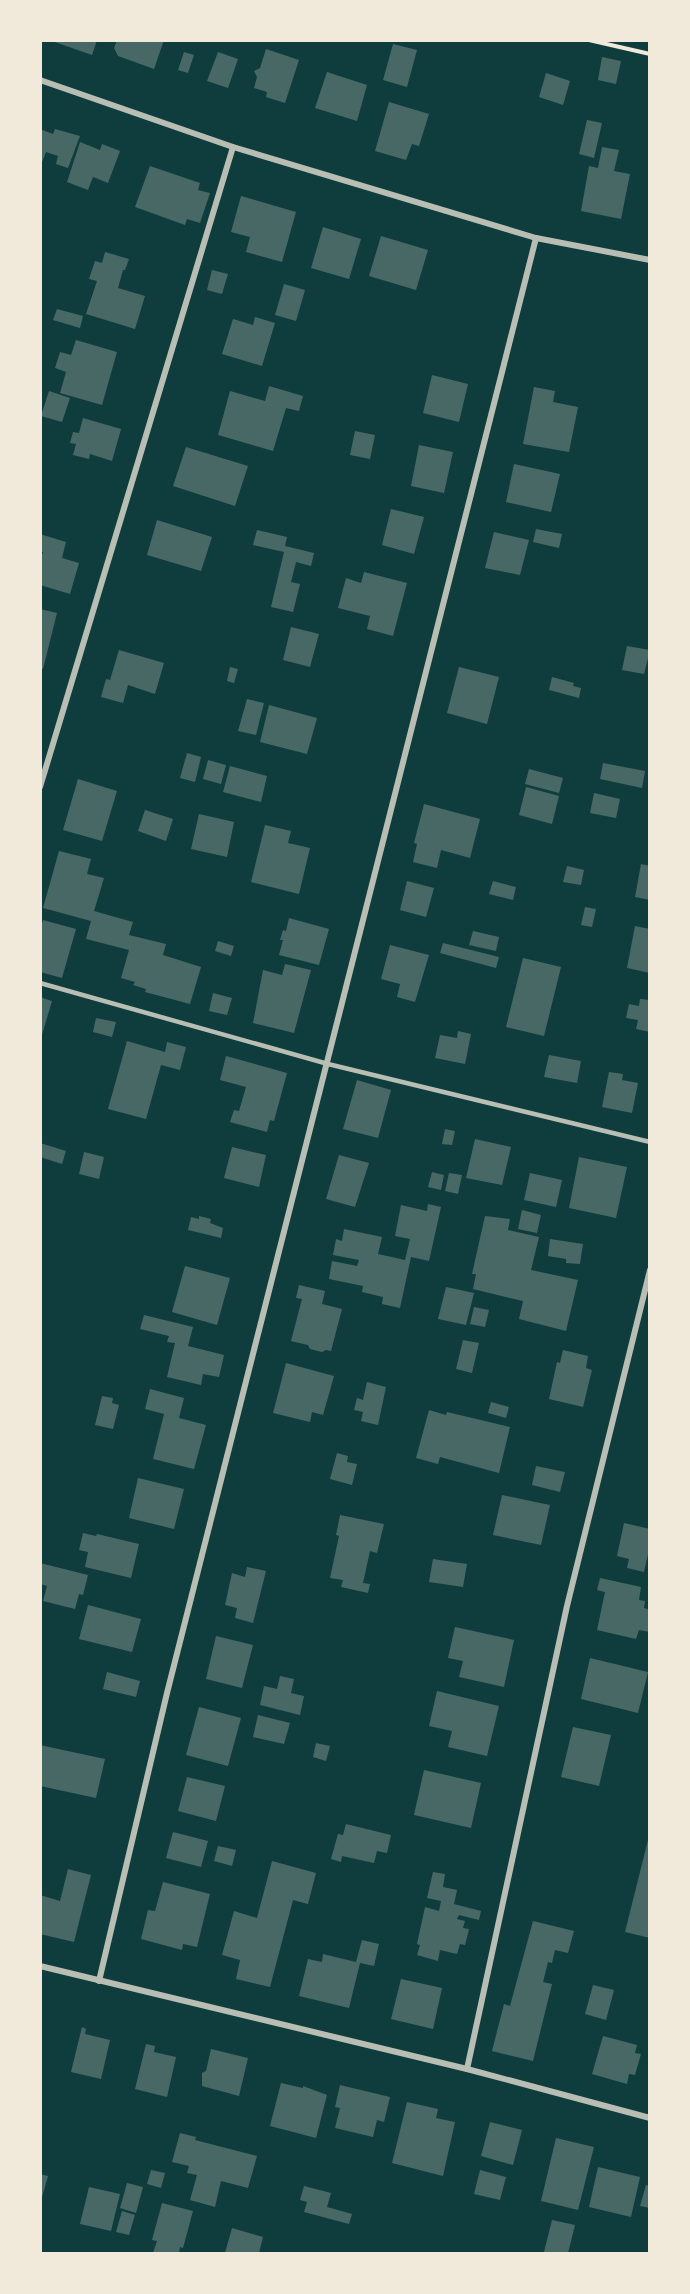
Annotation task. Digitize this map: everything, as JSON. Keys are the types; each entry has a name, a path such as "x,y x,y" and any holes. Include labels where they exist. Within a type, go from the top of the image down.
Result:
{"street":[{"path":"40,80 233,147 536,238 650,260"},
{"path":"40,787 233,147"},
{"path":"99,1981 167,1693 536,238"},
{"path":"466,2069 567,1606 650,1270"},
{"path":"40,1966 466,2069 650,2118"}],"lane":[{"path":"40,984 328,1064 650,1142"}],"path":[{"path":"589,40 650,54"}],"building":[{"path":"49,40 97,40 92,55"},
{"path":"117,40 164,40 154,69 118,56 114,48"},
{"path":"393,44 417,50 407,87 383,80"},
{"path":"266,49 299,60 285,103 266,97 267,92 254,88 257,77 254,71 260,68"},
{"path":"184,52 194,55 188,73 178,70"},
{"path":"218,52 238,59 228,88 207,81"},
{"path":"602,57 621,61 616,84 598,80"},
{"path":"327,72 367,85 357,121 315,108"},
{"path":"546,73 570,81 563,105 539,97"},
{"path":"389,102 429,114 419,146 412,144 406,160 375,151"},
{"path":"587,120 602,123 594,158 579,154"},
{"path":"40,129 53,134 55,129 80,136 68,168 56,164 58,156 46,152 40,167"},
{"path":"80,142 100,150 102,144 120,151 108,183 93,177 88,190 67,182"},
{"path":"602,147 619,150 614,171 630,174 621,219 581,211 589,166 598,168"},
{"path":"150,166 200,183 198,190 210,193 200,223 187,219 185,225 135,207"},
{"path":"241,196 296,212 282,262 246,252 250,237 231,232"},
{"path":"323,227 361,239 349,279 311,268"},
{"path":"381,236 428,250 416,290 369,276"},
{"path":"105,252 129,259 118,288 145,296 135,329 86,314 97,281 89,279 95,261 102,263"},
{"path":"212,270 228,274 222,294 207,290"},
{"path":"284,284 305,290 296,321 275,315"},
{"path":"57,309 83,316 80,328 53,320"},
{"path":"255,317 275,323 262,366 222,354 233,319 253,325"},
{"path":"76,340 117,352 102,405 60,393 66,372 55,368 60,352 71,355"},
{"path":"432,375 468,384 459,422 423,413"},
{"path":"269,386 303,396 299,411 286,408 273,451 218,435 230,391 265,401"},
{"path":"534,387 555,391 553,402 578,407 569,452 523,444"},
{"path":"49,391 70,398 62,422 41,416"},
{"path":"83,418 121,429 112,461 90,454 89,459 73,455 76,444 70,443 73,432 79,433"},
{"path":"355,431 375,435 370,459 350,455"},
{"path":"419,445 453,452 444,493 411,486"},
{"path":"186,447 248,466 235,506 173,486"},
{"path":"514,464 560,474 551,512 506,502"},
{"path":"391,509 424,517 414,554 382,545"},
{"path":"157,520 212,537 201,571 147,555"},
{"path":"536,529 562,534 559,548 533,542"},
{"path":"257,530 287,537 285,546 314,553 311,566 296,562 291,582 300,584 293,612 271,607 284,552 253,545"},
{"path":"494,532 529,540 520,575 485,568"},
{"path":"40,534 66,542 62,558 79,563 70,594 40,585 40,560 43,552 40,551"},
{"path":"364,572 407,583 393,636 367,629 370,616 338,608 346,578 361,583"},
{"path":"40,609 57,613 43,669 40,668"},
{"path":"291,627 319,634 310,667 283,660"},
{"path":"627,646 650,650 644,674 622,670"},
{"path":"119,650 164,663 155,694 128,685 123,703 101,697 106,679 110,680"},
{"path":"230,667 238,669 234,683 227,681"},
{"path":"459,667 499,677 487,724 447,713"},
{"path":"552,677 574,683 573,686 581,688 579,698 549,690"},
{"path":"247,699 264,703 256,735 238,731"},
{"path":"269,705 317,718 307,754 260,742"},
{"path":"187,753 201,757 195,782 180,778"},
{"path":"208,760 226,765 221,784 203,779"},
{"path":"603,763 645,771 642,788 600,779"},
{"path":"230,766 267,776 261,802 223,792"},
{"path":"529,769 563,778 559,793 525,784"},
{"path":"78,779 117,791 102,841 63,830"},
{"path":"526,787 559,796 552,824 519,815"},
{"path":"594,793 620,799 616,818 590,813"},
{"path":"424,804 480,819 470,858 441,850 437,868 413,862 417,844 414,843"},
{"path":"145,810 173,819 166,841 138,831"},
{"path":"199,814 234,822 227,857 191,849"},
{"path":"265,825 291,831 288,843 310,848 299,894 251,882"},
{"path":"59,851 91,859 87,874 104,878 94,911 133,922 129,935 166,944 163,955 201,967 190,1004 145,992 146,989 133,985 135,982 121,978 129,950 86,939 91,921 43,908"},
{"path":"641,864 650,866 650,900 635,897"},
{"path":"567,866 584,870 581,885 563,882"},
{"path":"407,881 434,888 426,917 400,910"},
{"path":"493,881 516,887 513,900 489,894"},
{"path":"585,907 596,909 592,927 581,925"},
{"path":"289,918 329,929 319,965 279,955 283,940 280,940 283,930 286,931"},
{"path":"43,920 76,929 62,978 40,972 40,929"},
{"path":"635,926 650,929 650,973 627,968"},
{"path":"473,931 499,937 496,951 469,945"},
{"path":"218,941 234,946 231,956 215,951"},
{"path":"443,943 499,957 496,968 440,953"},
{"path":"390,945 429,955 415,1002 397,997 400,984 381,979"},
{"path":"523,958 561,967 544,1036 506,1027"},
{"path":"285,964 311,970 294,1033 253,1023 263,970 282,975"},
{"path":"213,993 232,998 227,1015 209,1011"},
{"path":"40,997 52,1001 41,1038 40,1038"},
{"path":"640,999 650,1000 650,1032 636,1029 638,1020 626,1018 629,1004 639,1006"},
{"path":"96,1018 116,1022 112,1037 93,1032"},
{"path":"458,1031 471,1034 465,1064 435,1058 440,1035 457,1038"},
{"path":"127,1041 165,1052 167,1042 186,1047 180,1070 161,1065 146,1119 108,1109"},
{"path":"549,1055 581,1061 577,1083 544,1077"},
{"path":"226,1056 287,1073 274,1121 270,1120 267,1132 230,1122 234,1110 239,1111 246,1087 220,1080"},
{"path":"609,1072 623,1074 622,1080 638,1083 632,1113 602,1107"},
{"path":"357,1080 391,1090 378,1138 343,1129"},
{"path":"445,1129 455,1131 452,1145 442,1144"},
{"path":"475,1139 511,1147 502,1185 466,1178"},
{"path":"40,1143 66,1151 62,1164 40,1157"},
{"path":"232,1147 266,1155 259,1187 224,1178"},
{"path":"84,1152 104,1157 99,1179 79,1174"},
{"path":"339,1155 369,1163 355,1207 326,1199"},
{"path":"579,1157 627,1167 616,1218 569,1208"},
{"path":"432,1172 444,1175 441,1190 428,1187"},
{"path":"449,1173 462,1175 458,1194 445,1191"},
{"path":"530,1173 562,1180 556,1207 524,1200"},
{"path":"428,1204 441,1207 429,1261 411,1257 400,1308 382,1304 383,1297 362,1292 363,1286 329,1279 332,1261 357,1266 359,1260 333,1255 336,1239 342,1241 344,1229 382,1237 378,1254 405,1260 410,1239 395,1236 401,1205 427,1211"},
{"path":"522,1210 541,1215 537,1233 518,1229"},
{"path":"199,1216 211,1219 210,1223 223,1228 221,1238 188,1230 191,1217 199,1219"},
{"path":"485,1216 510,1219 508,1230 539,1237 531,1270 578,1280 566,1331 519,1319 523,1301 473,1289 476,1274 472,1274"},
{"path":"550,1239 583,1244 580,1264 566,1263 566,1259 548,1256"},
{"path":"185,1266 230,1278 217,1325 172,1312"},
{"path":"299,1285 325,1291 322,1304 342,1309 331,1351 322,1352 310,1349 308,1345 291,1341 302,1299 296,1298"},
{"path":"446,1287 474,1293 466,1325 438,1319"},
{"path":"474,1307 489,1310 485,1327 470,1324"},
{"path":"144,1315 193,1327 188,1346 224,1355 219,1377 203,1374 201,1385 167,1377 175,1343 167,1342 169,1336 140,1329"},
{"path":"463,1340 479,1343 472,1373 456,1369"},
{"path":"563,1350 588,1356 586,1368 592,1370 583,1407 549,1399 557,1362 560,1363"},
{"path":"286,1363 334,1376 323,1415 312,1412 310,1422 273,1413"},
{"path":"367,1382 386,1387 378,1425 361,1421 363,1412 354,1410 357,1398 363,1400"},
{"path":"150,1389 184,1398 179,1418 206,1425 194,1469 153,1459 164,1414 145,1409"},
{"path":"102,1396 113,1398 112,1403 119,1405 113,1429 95,1425"},
{"path":"491,1402 509,1407 506,1418 488,1413"},
{"path":"429,1410 510,1427 499,1473 440,1457 438,1464 416,1458"},
{"path":"337,1453 348,1456 347,1462 357,1464 352,1485 330,1479"},
{"path":"536,1466 565,1472 560,1492 532,1485"},
{"path":"138,1478 184,1489 174,1529 129,1518"},
{"path":"502,1495 550,1505 541,1545 493,1535"},
{"path":"340,1515 384,1524 377,1553 370,1551 363,1583 370,1584 368,1593 341,1587 343,1580 330,1578 339,1536 336,1535"},
{"path":"624,1523 650,1529 650,1545 644,1572 627,1568 629,1559 617,1556"},
{"path":"83,1533 139,1544 131,1578 85,1567 88,1552 79,1550"},
{"path":"433,1559 467,1564 463,1587 429,1582"},
{"path":"40,1563 88,1575 83,1595 79,1594 75,1609 43,1601 47,1586 40,1584"},
{"path":"247,1567 266,1571 253,1623 235,1618 237,1608 225,1605 232,1573 245,1577"},
{"path":"600,1578 641,1587 639,1600 645,1601 644,1608 650,1610 650,1632 639,1630 636,1639 597,1630 605,1592 597,1590"},
{"path":"88,1605 141,1619 132,1652 79,1639"},
{"path":"455,1627 514,1640 504,1687 459,1677 463,1661 448,1658"},
{"path":"216,1636 253,1645 242,1688 206,1679"},
{"path":"590,1658 648,1672 638,1713 581,1699"},
{"path":"107,1672 140,1681 136,1697 103,1689"},
{"path":"280,1676 294,1679 291,1693 304,1696 300,1715 260,1705 264,1686 277,1689"},
{"path":"437,1691 499,1706 487,1756 448,1747 452,1731 429,1726"},
{"path":"199,1707 241,1718 228,1766 186,1755"},
{"path":"258,1715 290,1723 284,1744 253,1737"},
{"path":"573,1727 611,1735 599,1786 561,1777"},
{"path":"316,1743 330,1746 326,1761 313,1757"},
{"path":"40,1745 105,1759 96,1798 40,1786"},
{"path":"424,1770 481,1783 471,1828 414,1815"},
{"path":"187,1777 225,1786 216,1821 178,1811"},
{"path":"346,1824 391,1835 387,1853 377,1851 374,1863 342,1856 341,1862 331,1859 338,1834 343,1835"},
{"path":"173,1832 208,1841 201,1867 166,1858"},
{"path":"650,1836 650,1938 625,1932"},
{"path":"218,1846 236,1850 232,1866 214,1861"},
{"path":"272,1861 316,1873 308,1904 293,1900 270,1987 236,1979 240,1960 222,1955 234,1911 257,1918"},
{"path":"68,1869 91,1875 74,1942 40,1934 40,1895 60,1901"},
{"path":"433,1872 445,1874 443,1887 457,1890 454,1904 481,1911 479,1920 459,1915 457,1919 465,1921 463,1928 469,1929 465,1945 460,1944 457,1954 440,1950 438,1961 417,1955 420,1945 417,1944 425,1907 439,1911 441,1901 427,1898"},
{"path":"163,1882 210,1894 197,1947 183,1944 182,1950 141,1939 148,1910 155,1911"},
{"path":"533,1921 574,1931 568,1953 555,1950 552,1963 548,1962 543,1982 552,1984 533,2061 492,2051 504,2004 510,2006"},
{"path":"362,1940 379,1944 374,1966 360,1963 349,2008 299,1996 308,1959 322,1962 323,1954 356,1962"},
{"path":"401,1979 442,1988 433,2029 391,2019"},
{"path":"593,1985 614,1990 606,2020 585,2014"},
{"path":"82,2027 86,2029 85,2034 110,2040 101,2079 71,2072"},
{"path":"603,2036 637,2045 635,2053 641,2054 635,2075 629,2074 627,2084 592,2074"},
{"path":"146,2044 155,2046 154,2052 176,2057 167,2097 135,2089"},
{"path":"211,2049 248,2058 239,2096 202,2086 202,2073 206,2071"},
{"path":"281,2083 303,2088 303,2086 327,2095 316,2138 270,2126"},
{"path":"340,2085 390,2097 384,2122 377,2120 373,2137 335,2128 340,2108 335,2107"},
{"path":"407,2102 438,2109 436,2118 455,2122 443,2176 392,2163"},
{"path":"490,2122 522,2130 513,2165 481,2156"},
{"path":"180,2133 196,2137 195,2140 257,2156 248,2188 221,2181 215,2207 190,2200 197,2175 187,2173 189,2166 172,2162"},
{"path":"556,2138 594,2147 578,2210 541,2201"},
{"path":"598,2167 640,2177 631,2217 589,2207"},
{"path":"151,2170 165,2173 161,2188 147,2184"},
{"path":"480,2170 506,2177 500,2200 474,2194"},
{"path":"40,2174 48,2176 41,2201 40,2201"},
{"path":"127,2183 143,2187 136,2213 120,2208"},
{"path":"646,2185 650,2186 650,2208 640,2206"},
{"path":"304,2186 331,2193 327,2207 352,2214 349,2224 304,2212 307,2202 300,2200"},
{"path":"89,2187 120,2194 111,2231 80,2224"},
{"path":"162,2203 193,2211 183,2248 180,2247 179,2253 153,2253 157,2241 152,2240"},
{"path":"122,2211 135,2215 129,2235 116,2232"},
{"path":"552,2220 575,2225 568,2253 544,2252"},
{"path":"232,2228 263,2237 259,2253 225,2253"}]}
